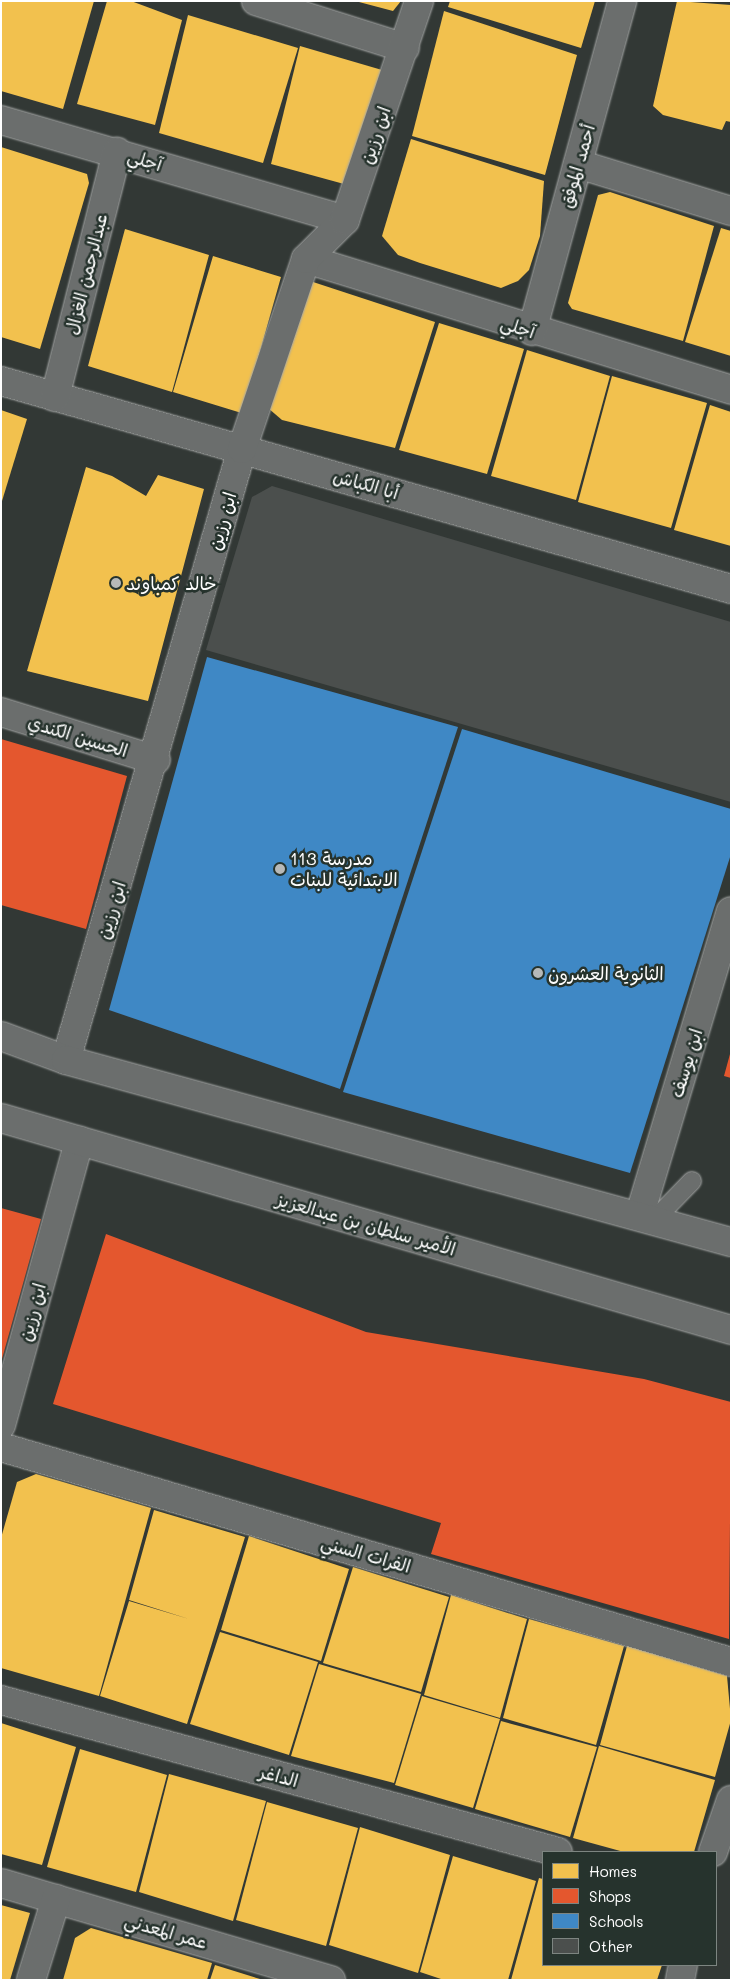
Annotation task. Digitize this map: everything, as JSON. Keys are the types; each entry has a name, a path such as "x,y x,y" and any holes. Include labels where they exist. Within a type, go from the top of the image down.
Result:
{"street":[{"path":"256,1 405,48"},
{"name":"ابن رزين","path":"66,1060 156,760 242,449 306,259 345,220 405,48 419,1"},
{"name":"أحمد الموفق","path":"532,331 622,1"},
{"name":"آجلي","path":"1,120 118,152 345,220"},
{"name":"عبدالرحمن الغزال","path":"55,397 118,152"},
{"path":"578,164 731,211"},
{"name":"آجلي","path":"306,259 532,331 731,390"},
{"name":"أبا الكباش","path":"1,381 731,589"},
{"name":"الحسين الكندي","path":"1,712 156,760"},
{"name":"ابن يوسف","path":"648,1217 731,911"},
{"path":"1,1036 66,1060 487,1178 648,1217 731,1242"},
{"name":"الأمير سلطان بن عبدالعزيز","path":"1,1118 731,1330"},
{"name":"ابن رزين","path":"1,1425 79,1141"},
{"name":"الفرات السني","path":"1,1447 731,1662"},
{"name":"الداغر","path":"1,1700 554,1851"},
{"path":"713,1851 731,1800"},
{"name":"عمر المعدني","path":"1,1883 331,1980"},
{"path":"31,1980 56,1899"},
{"path":"680,1980 683,1966"}],"lane":[{"path":"648,1217 692,1181"}],"building: Homes":[{"path":"1,1 94,1 63,109 1,91"},
{"path":"107,1 131,1 182,20 155,125 77,104"},
{"path":"359,1 401,1 393,11 359,2"},
{"path":"450,1 595,1 581,48 448,7"},
{"path":"677,1 731,5 731,122 726,121 722,130 663,115 653,106"},
{"path":"444,11 577,55 545,175 412,136"},
{"path":"188,15 298,48 263,163 159,133"},
{"path":"300,46 382,70 344,184 271,164"},
{"path":"411,139 544,181 540,236 529,270 518,281 501,288 420,263 398,255 382,236"},
{"path":"1,147 87,174 89,183 40,349 1,337"},
{"path":"610,192 714,226 683,341 572,309 568,303 598,195"},
{"path":"721,228 731,231 731,356 685,342"},
{"path":"125,229 209,255 172,392 88,366"},
{"path":"213,256 281,277 257,362 248,415 173,392"},
{"path":"310,281 435,322 395,448 282,420 268,408"},
{"path":"439,323 524,349 487,474 399,450"},
{"path":"527,350 610,376 576,500 491,476"},
{"path":"612,376 707,403 671,528 578,502"},
{"path":"710,405 731,412 731,546 674,530"},
{"path":"1,410 27,419 2,501 1,501"},
{"name":"خالد كمباوند","path":"86,467 112,476 146,496 158,475 204,489 148,701 27,671"},
{"path":"36,1474 151,1508 99,1696 1,1668 1,1538 17,1482"},
{"path":"154,1510 245,1537 187,1724 100,1696 129,1601 189,1619 129,1600"},
{"path":"249,1536 349,1569 321,1661 221,1630"},
{"path":"353,1567 449,1597 421,1692 323,1663"},
{"path":"451,1595 527,1619 500,1718 424,1695"},
{"path":"529,1619 624,1646 596,1745 503,1718"},
{"path":"220,1632 318,1662 289,1755 190,1724"},
{"path":"627,1646 727,1676 731,1720 715,1777 600,1745"},
{"path":"319,1664 421,1694 394,1783 291,1756"},
{"path":"422,1696 500,1719 473,1808 395,1785"},
{"path":"501,1721 597,1747 570,1837 475,1809"},
{"path":"1,1723 76,1747 42,1865 1,1854"},
{"path":"599,1746 715,1780 694,1851 620,1851 573,1838"},
{"path":"80,1749 167,1775 136,1892 47,1867"},
{"path":"169,1774 266,1801 233,1921 139,1892"},
{"path":"267,1802 358,1828 326,1946 236,1920"},
{"path":"360,1827 450,1855 418,1973 329,1945"},
{"path":"453,1856 536,1881 508,1980 444,1980 420,1972"},
{"path":"539,1878 542,1879 542,1966 662,1966 657,1980 511,1980"},
{"path":"1,1905 30,1913 10,1980 1,1980"},
{"path":"91,1928 212,1963 207,1980 63,1980 75,1938"},
{"path":"215,1965 260,1979 260,1980 210,1980"}],"building: Shops":[{"path":"1,739 127,776 86,929 1,905"},
{"path":"731,1054 731,1078 724,1076"},
{"path":"1,1208 41,1219 2,1359 1,1359"},
{"path":"106,1234 366,1332 644,1379 731,1402 729,1639 431,1554 441,1523 53,1404"}],"building: Schools":[{"name":"مدرسة 113 الابتدائية للبنات","path":"207,657 458,727 340,1089 109,1010"},
{"name":"الثانوية العشرون","path":"462,729 731,809 731,854 630,1173 343,1092"}],"building: Other":[{"path":"272,486 731,622 731,802 206,650 252,497"}],"place":[{"name":"خالد كمباوند","path":"116,583"},
{"name":"مدرسة 113 الابتدائية للبنات","path":"280,869"},
{"name":"الثانوية العشرون","path":"538,973"}]}
